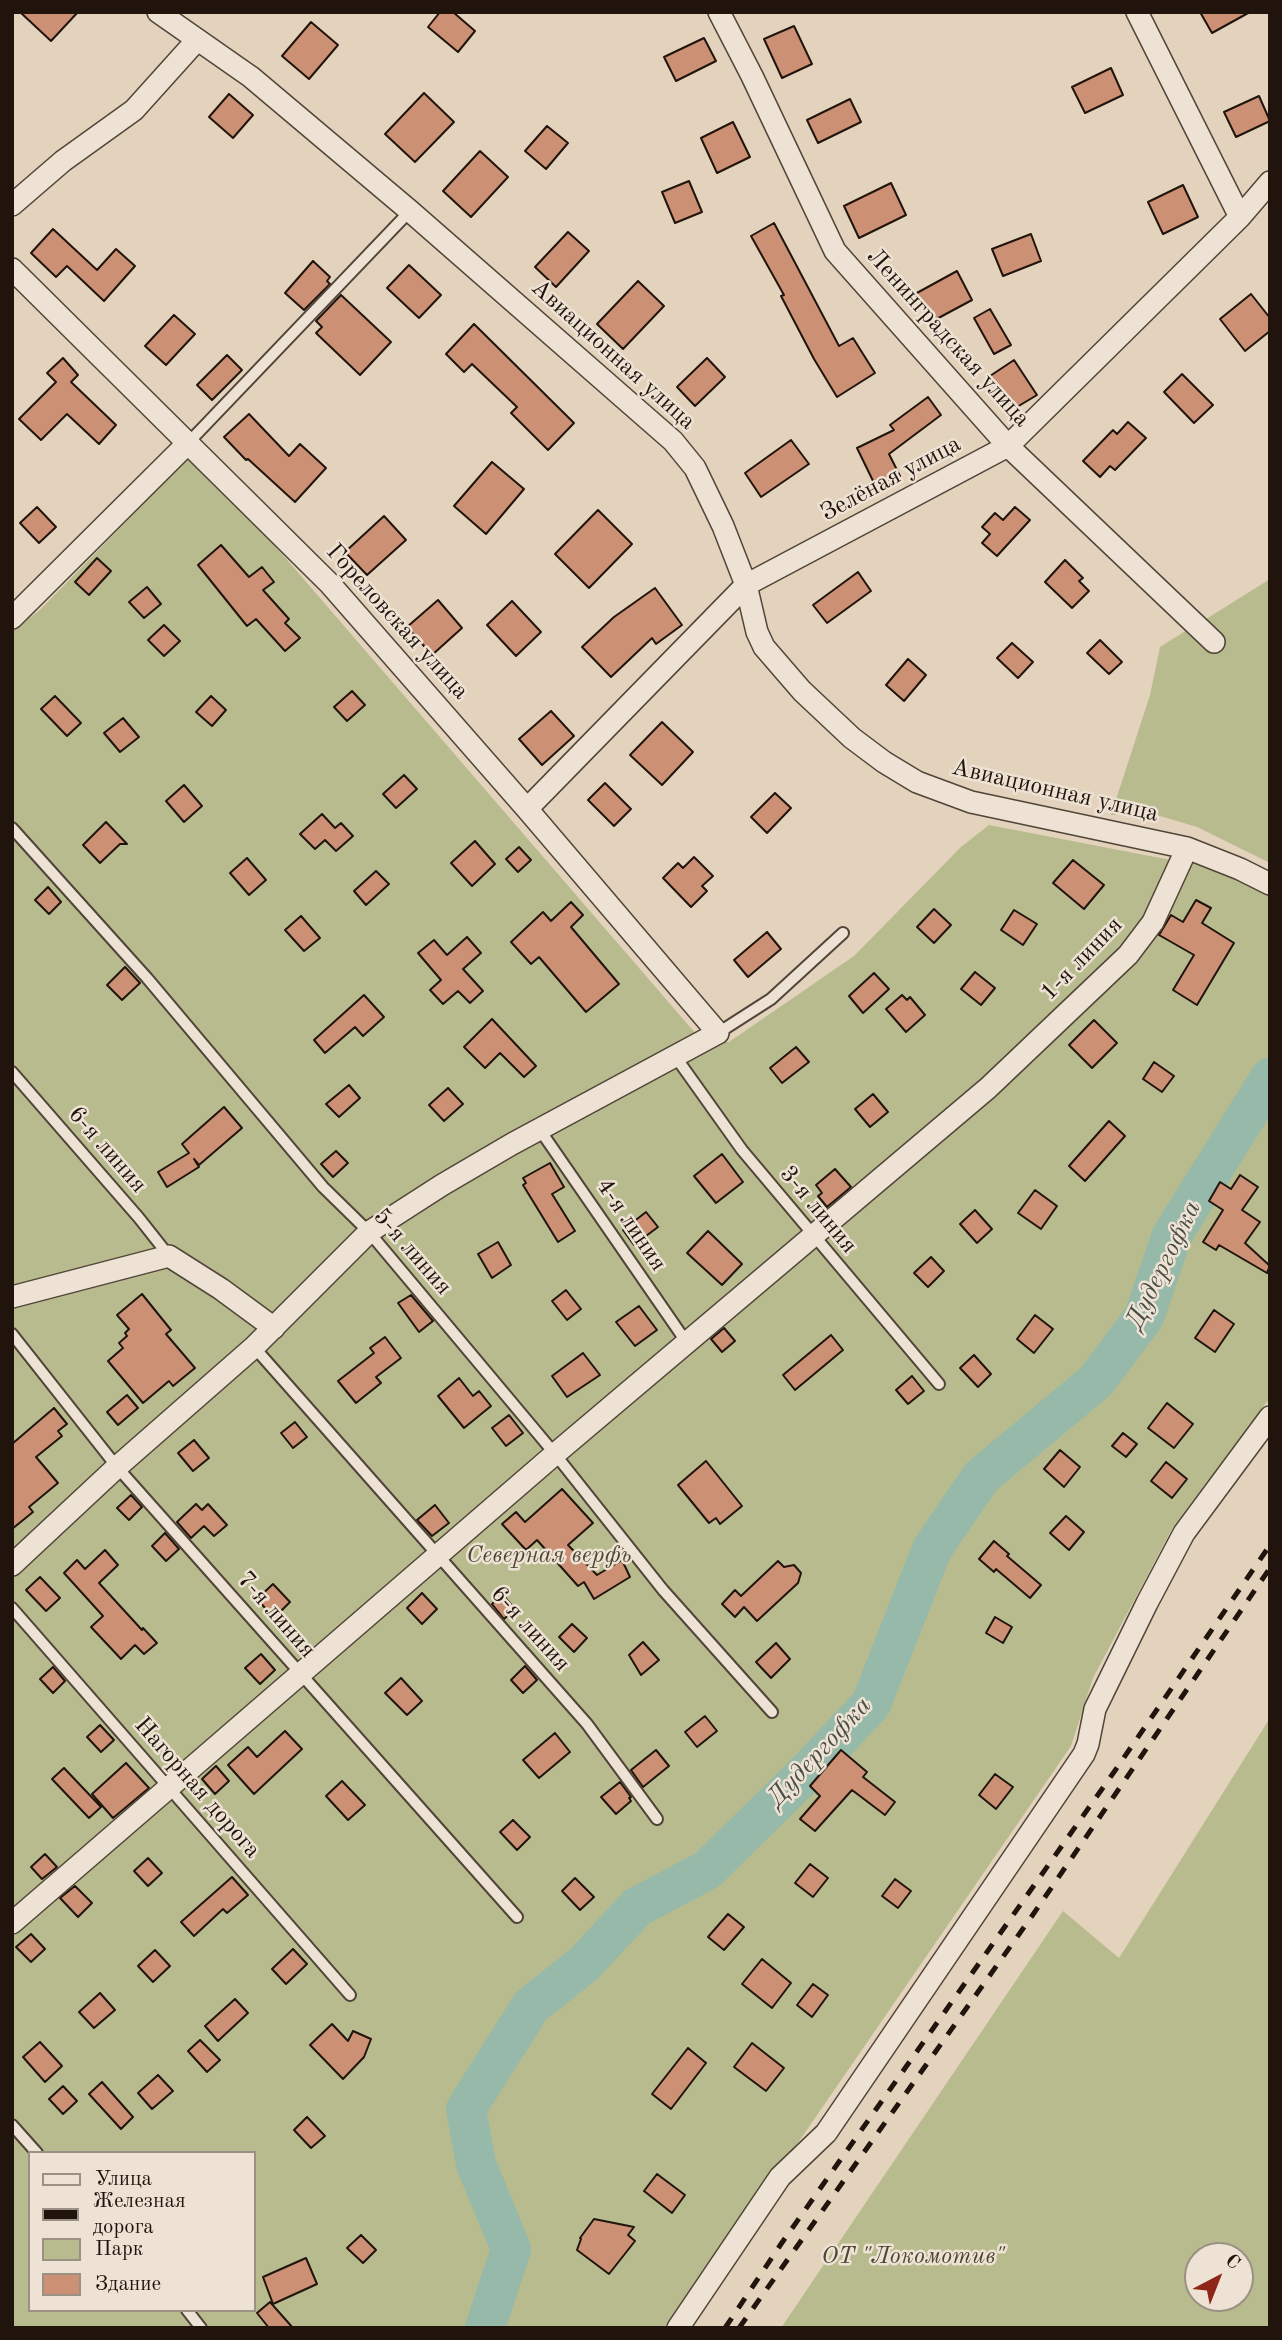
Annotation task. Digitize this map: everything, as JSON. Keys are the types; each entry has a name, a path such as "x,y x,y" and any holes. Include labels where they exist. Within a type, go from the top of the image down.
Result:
{"street":[{"name":"Авиационная улица","path":"159,12 251,77 410,211 673,441 695,468 710,498 746,585 757,632 764,646 782,670 852,738 917,782 971,802 1187,848 1270,884"},
{"name":"Ленинградская улица","path":"719,12 835,251 1008,446 1214,642"},
{"path":"1137,12 1240,216"},
{"path":"12,205 63,161 134,110 197,40"},
{"name":"Зелёная улица","path":"527,809 746,585 1008,446 1270,183"},
{"name":"Гореловская улица","path":"12,269 330,584 718,1033"},
{"path":"12,618 189,442"},
{"name":"1-я линия","path":"12,1923 555,1454 988,1088 1128,955 1153,922 1187,848"},
{"path":"12,1565 117,1467 254,1347 369,1232 442,1185 718,1033"},
{"path":"12,1297 169,1256 221,1289 274,1328"},
{"path":"678,2328 780,2178 826,2133 1084,1754 1095,1709 1184,1533 1270,1417"}],"lane":[{"path":"189,442 410,211"},
{"name":"5-я линия","path":"12,828 146,978 323,1187 369,1232 555,1454 663,1590 772,1712"},
{"path":"718,1033 771,999 843,933"},
{"name":"3-я линия","path":"675,1056 742,1150 939,1384"},
{"name":"6-я линия","path":"12,1072 169,1256"},
{"name":"4-я линия","path":"541,1130 687,1343"},
{"name":"7-я линия","path":"12,1334 117,1467 517,1917"},
{"name":"6-я линия","path":"254,1347 587,1724 657,1819"},
{"name":"Нагорная дорога","path":"12,1608 350,1996"},
{"path":"12,2125 35,2151"},
{"path":"189,2312 201,2328"}],"green space":[{"name":"Северная верфь","path":"194,452 702,1041 729,1042 854,956 961,847 989,825 1181,862 1201,861 1270,895 1270,1398 1173,1527 1093,1678 1071,1746 793,2150 678,2328 12,2328 12,631 40,610"},
{"path":"1270,579 1270,863 1197,827 1150,813 1111,815 1150,695 1160,647 1187,630 1211,652 1223,640 1203,621"},
{"name":"ОТ \"Локомотив\"","path":"1270,1718 1270,2328 781,2328 1063,1911 1119,1958"}],"building":[{"path":"20,12 78,12 51,41"},
{"path":"440,12 453,12 475,31 458,52 428,27"},
{"path":"1200,12 1250,12 1212,33"},
{"path":"311,22 338,45 309,79 282,56"},
{"path":"794,26 812,64 782,78 764,39"},
{"path":"704,38 716,61 676,81 664,57"},
{"path":"1111,68 1123,95 1085,113 1072,87"},
{"path":"424,93 454,122 415,162 385,134"},
{"path":"229,94 253,115 233,138 209,117"},
{"path":"1259,96 1270,121 1236,137 1224,112"},
{"path":"850,99 861,122 818,143 807,120"},
{"path":"733,122 750,157 717,173 701,138"},
{"path":"547,126 568,143 546,169 525,151"},
{"path":"480,151 508,177 471,217 443,191"},
{"path":"689,181 702,212 675,223 662,192"},
{"path":"891,183 906,215 859,238 844,206"},
{"path":"1183,185 1198,217 1163,234 1148,202"},
{"path":"774,223 839,346 853,338 875,373 837,397 814,359 781,296 784,295 751,236"},
{"path":"53,229 97,270 116,249 135,266 104,301 67,266 56,277 31,253"},
{"path":"568,232 589,251 556,287 535,267"},
{"path":"1031,234 1041,261 1003,276 992,249"},
{"path":"313,261 330,277 327,281 330,284 304,310 285,293"},
{"path":"409,265 441,295 419,318 387,288"},
{"path":"957,271 972,300 931,322 915,294"},
{"path":"638,281 664,306 623,349 597,324"},
{"path":"1251,294 1270,318 1270,331 1245,351 1220,319"},
{"path":"341,295 391,342 360,375 316,333 322,327 316,321"},
{"path":"990,309 1011,345 994,354 974,318"},
{"path":"174,315 195,334 166,365 145,346"},
{"path":"474,324 574,423 548,450 511,413 517,407 472,364 464,372 446,354"},
{"path":"227,355 242,370 212,400 197,385"},
{"path":"63,358 78,375 71,382 116,425 99,444 67,414 41,440 19,419 56,382 47,373"},
{"path":"707,358 725,377 695,406 677,387"},
{"path":"1014,360 1037,395 1012,410 990,376"},
{"path":"1182,374 1213,405 1194,423 1164,392"},
{"path":"928,397 941,415 889,454 900,476 876,487 857,448 894,430 890,425"},
{"path":"249,414 289,456 300,444 326,468 295,502 246,460 224,437"},
{"path":"1128,422 1146,438 1115,470 1110,466 1100,477 1083,461 1113,430 1117,434"},
{"path":"791,440 809,464 761,497 745,473"},
{"path":"492,462 524,489 486,534 454,506"},
{"path":"37,507 56,527 39,543 20,523"},
{"path":"1015,507 1030,520 997,556 982,543 990,534 982,527 995,513 1003,520"},
{"path":"598,510 632,544 589,588 555,554"},
{"path":"384,516 406,540 367,575 345,552"},
{"path":"221,545 249,577 262,567 274,582 263,590 289,619 285,623 300,638 285,651 256,619 247,626 198,565"},
{"path":"97,558 111,571 89,595 75,582"},
{"path":"1065,560 1083,578 1079,581 1089,591 1072,608 1045,582"},
{"path":"858,572 871,591 827,623 813,605"},
{"path":"147,587 161,604 144,618 129,602"},
{"path":"655,588 682,625 656,644 652,638 611,677 582,647 614,617"},
{"path":"438,600 462,628 432,655 407,627"},
{"path":"512,601 541,632 516,656 487,625"},
{"path":"164,625 180,641 164,656 148,640"},
{"path":"1100,640 1122,662 1109,674 1087,653"},
{"path":"1012,643 1033,662 1018,678 997,658"},
{"path":"908,659 926,675 904,701 886,685"},
{"path":"352,691 365,705 347,721 334,707"},
{"path":"55,696 81,723 67,736 41,709"},
{"path":"211,696 226,710 212,726 196,712"},
{"path":"551,711 574,736 542,765 519,739"},
{"path":"123,718 139,737 120,752 104,733"},
{"path":"662,722 693,752 662,785 630,755"},
{"path":"404,775 417,789 396,808 383,794"},
{"path":"605,783 631,809 614,826 588,800"},
{"path":"184,785 202,806 184,822 166,801"},
{"path":"775,793 791,808 767,833 751,817"},
{"path":"322,814 335,828 341,823 353,836 336,851 325,840 315,849 300,834"},
{"path":"106,822 127,844 120,844 100,863 83,845"},
{"path":"475,841 495,864 472,886 451,863"},
{"path":"519,847 531,860 518,872 506,859"},
{"path":"694,857 713,876 702,886 707,891 691,907 663,878 678,863 683,868"},
{"path":"247,858 266,880 249,895 230,873"},
{"path":"1073,860 1104,885 1084,909 1053,883"},
{"path":"376,871 389,884 366,905 354,891"},
{"path":"48,887 61,902 49,914 35,900"},
{"path":"1196,900 1211,908 1202,923 1234,943 1197,1005 1173,990 1194,955 1159,935 1171,915 1183,922"},
{"path":"571,902 583,915 571,927 619,984 586,1012 539,957 531,964 511,942 543,912 551,921"},
{"path":"934,909 951,925 934,943 917,927"},
{"path":"1014,910 1037,924 1023,945 1001,930"},
{"path":"301,916 320,938 304,951 285,930"},
{"path":"767,932 781,949 748,977 734,960"},
{"path":"467,937 481,953 463,969 483,991 470,1003 458,991 443,1004 430,990 441,980 418,953 434,940 447,955"},
{"path":"125,967 140,983 122,1000 107,985"},
{"path":"975,972 995,988 981,1005 961,989"},
{"path":"874,973 889,989 863,1013 849,996"},
{"path":"364,995 384,1017 363,1036 355,1027 325,1053 314,1040"},
{"path":"902,995 907,1000 910,997 925,1015 906,1032 886,1009"},
{"path":"492,1019 536,1066 524,1077 500,1053 485,1068 464,1047"},
{"path":"1094,1020 1117,1043 1092,1068 1069,1045"},
{"path":"796,1047 809,1062 782,1083 770,1068"},
{"path":"1154,1062 1174,1076 1162,1092 1143,1079"},
{"path":"349,1085 360,1098 339,1117 326,1104"},
{"path":"448,1088 463,1104 444,1121 429,1105"},
{"path":"873,1094 888,1112 870,1127 855,1109"},
{"path":"224,1107 242,1128 199,1165 194,1159 199,1167 167,1187 158,1172 189,1153 182,1144"},
{"path":"1109,1121 1125,1136 1085,1181 1069,1166"},
{"path":"336,1151 348,1163 333,1177 321,1164"},
{"path":"722,1154 743,1182 716,1203 694,1176"},
{"path":"550,1163 564,1187 552,1194 575,1231 558,1242 523,1185 526,1183 523,1178"},
{"path":"835,1169 851,1187 827,1207 818,1196 822,1193 816,1185"},
{"path":"1240,1175 1258,1187 1242,1210 1260,1222 1245,1243 1270,1266 1267,1273 1219,1245 1216,1250 1203,1242 1223,1210 1209,1201 1220,1182 1231,1189"},
{"path":"1035,1190 1057,1206 1041,1229 1018,1213"},
{"path":"975,1210 992,1229 977,1243 960,1224"},
{"path":"646,1212 658,1227 634,1245 623,1230"},
{"path":"708,1231 742,1264 722,1285 687,1253"},
{"path":"498,1242 511,1265 492,1278 478,1254"},
{"path":"931,1257 944,1271 928,1287 914,1273"},
{"path":"566,1290 581,1309 567,1320 552,1301"},
{"path":"142,1294 171,1330 166,1334 195,1368 173,1386 169,1381 143,1403 108,1361 123,1348 119,1343 127,1336 125,1333 129,1329 117,1315"},
{"path":"411,1295 433,1321 419,1332 398,1303"},
{"path":"639,1306 657,1330 635,1346 616,1322"},
{"path":"1214,1310 1234,1324 1215,1352 1195,1338"},
{"path":"1035,1315 1053,1329 1034,1353 1017,1339"},
{"path":"724,1328 735,1341 722,1352 711,1339"},
{"path":"831,1335 843,1350 795,1390 783,1375"},
{"path":"385,1337 401,1358 376,1377 381,1383 356,1403 338,1381 374,1353 370,1348"},
{"path":"583,1353 600,1375 567,1397 552,1376"},
{"path":"974,1355 991,1374 978,1387 960,1368"},
{"path":"912,1376 924,1391 908,1404 896,1390"},
{"path":"459,1378 473,1396 479,1391 491,1406 464,1428 438,1396"},
{"path":"127,1395 138,1408 118,1425 107,1412"},
{"path":"1167,1403 1193,1424 1174,1448 1148,1428"},
{"path":"54,1408 67,1424 58,1431 62,1436 36,1457 58,1483 29,1507 33,1512 12,1529 12,1444"},
{"path":"509,1415 523,1433 506,1446 492,1428"},
{"path":"295,1422 307,1437 293,1448 281,1433"},
{"path":"1123,1433 1137,1444 1126,1457 1112,1446"},
{"path":"194,1440 209,1458 193,1471 178,1453"},
{"path":"1060,1450 1080,1467 1064,1487 1044,1469"},
{"path":"706,1461 742,1506 720,1524 716,1518 709,1523 678,1485"},
{"path":"1166,1462 1187,1479 1172,1498 1151,1481"},
{"path":"562,1489 593,1523 568,1545 597,1575 622,1560 630,1577 594,1599 584,1582 578,1586 537,1540 526,1550 502,1524 516,1512 525,1522"},
{"path":"131,1495 142,1507 129,1520 117,1508"},
{"path":"196,1504 202,1510 208,1504 227,1525 214,1536 204,1526 191,1538 177,1522"},
{"path":"435,1505 449,1523 432,1536 417,1520"},
{"path":"1066,1516 1084,1532 1069,1550 1050,1533"},
{"path":"165,1533 179,1549 166,1561 152,1546"},
{"path":"994,1541 1041,1585 1030,1598 996,1569 994,1572 979,1559"},
{"path":"105,1550 118,1565 99,1583 157,1643 144,1654 135,1645 121,1659 91,1627 103,1616 64,1573 77,1560 85,1569"},
{"path":"778,1561 784,1567 794,1565 801,1573 798,1583 757,1621 744,1607 735,1617 722,1604 735,1590 741,1596"},
{"path":"40,1577 60,1598 46,1611 26,1590"},
{"path":"273,1584 290,1602 274,1618 257,1599"},
{"path":"422,1593 437,1609 422,1624 407,1608"},
{"path":"502,1594 515,1609 504,1619 492,1604"},
{"path":"995,1617 1012,1627 1003,1643 986,1633"},
{"path":"572,1624 587,1638 574,1652 559,1637"},
{"path":"643,1642 659,1660 641,1675 629,1655"},
{"path":"776,1643 790,1659 771,1678 756,1662"},
{"path":"261,1654 275,1670 260,1684 245,1668"},
{"path":"525,1666 537,1680 523,1693 511,1680"},
{"path":"53,1667 65,1681 53,1693 40,1679"},
{"path":"401,1678 422,1701 407,1715 385,1693"},
{"path":"705,1716 717,1731 697,1747 685,1732"},
{"path":"100,1725 114,1740 101,1752 87,1737"},
{"path":"285,1731 302,1749 254,1794 228,1765 248,1747 257,1757"},
{"path":"555,1733 570,1752 539,1778 523,1760"},
{"path":"656,1750 669,1766 643,1787 631,1770"},
{"path":"841,1750 867,1772 863,1777 895,1802 885,1815 852,1790 815,1831 800,1819 820,1796 810,1786"},
{"path":"126,1763 149,1788 113,1818 92,1794"},
{"path":"216,1766 229,1781 215,1794 202,1779"},
{"path":"64,1768 101,1807 89,1818 52,1779"},
{"path":"995,1774 1013,1787 996,1809 979,1795"},
{"path":"342,1781 365,1805 348,1820 326,1796"},
{"path":"620,1782 631,1801 616,1814 601,1797"},
{"path":"513,1820 530,1837 517,1850 500,1832"},
{"path":"45,1854 57,1867 42,1879 31,1867"},
{"path":"148,1858 162,1873 148,1886 134,1871"},
{"path":"810,1864 828,1878 813,1897 795,1883"},
{"path":"232,1877 248,1895 227,1913 223,1909 194,1936 181,1922"},
{"path":"575,1878 594,1897 580,1910 562,1891"},
{"path":"895,1879 911,1891 898,1908 882,1896"},
{"path":"75,1886 92,1903 78,1917 60,1898"},
{"path":"728,1914 744,1927 724,1950 708,1937"},
{"path":"31,1934 45,1949 31,1962 16,1947"},
{"path":"293,1949 307,1964 286,1984 272,1969"},
{"path":"155,1950 170,1966 153,1982 138,1966"},
{"path":"762,1959 791,1983 772,2008 742,1984"},
{"path":"813,1984 828,1995 812,2017 797,2005"},
{"path":"100,1993 115,2010 94,2028 79,2012"},
{"path":"235,1999 248,2013 218,2041 205,2026"},
{"path":"332,2024 348,2041 353,2031 371,2039 364,2057 343,2079 310,2045"},
{"path":"200,2040 220,2060 207,2072 188,2051"},
{"path":"40,2042 62,2066 45,2082 23,2057"},
{"path":"752,2043 784,2068 766,2091 734,2067"},
{"path":"688,2048 706,2063 671,2109 652,2094"},
{"path":"158,2075 173,2091 152,2109 138,2093"},
{"path":"102,2082 133,2117 121,2129 89,2094"},
{"path":"63,2086 77,2101 63,2114 49,2099"},
{"path":"307,2117 325,2136 311,2148 294,2130"},
{"path":"657,2174 685,2195 672,2213 644,2191"},
{"path":"594,2219 634,2227 628,2235 635,2241 609,2274 577,2250 580,2238"},
{"path":"361,2235 376,2250 363,2263 347,2248"},
{"path":"306,2258 317,2284 273,2304 263,2277"},
{"path":"270,2302 293,2328 269,2328 257,2313"}],"waterway":[{"name":"Дудергофка","path":"485,2328 511,2249 476,2164 466,2109 531,2006 583,1965 637,1907 707,1870 810,1769 871,1704 932,1549 981,1477 1095,1382 1144,1317 1172,1235 1270,1078"}],"railway":[{"path":"725,2328 1270,1545"},
{"path":"739,2328 1032,1916 1270,1568"}]}
